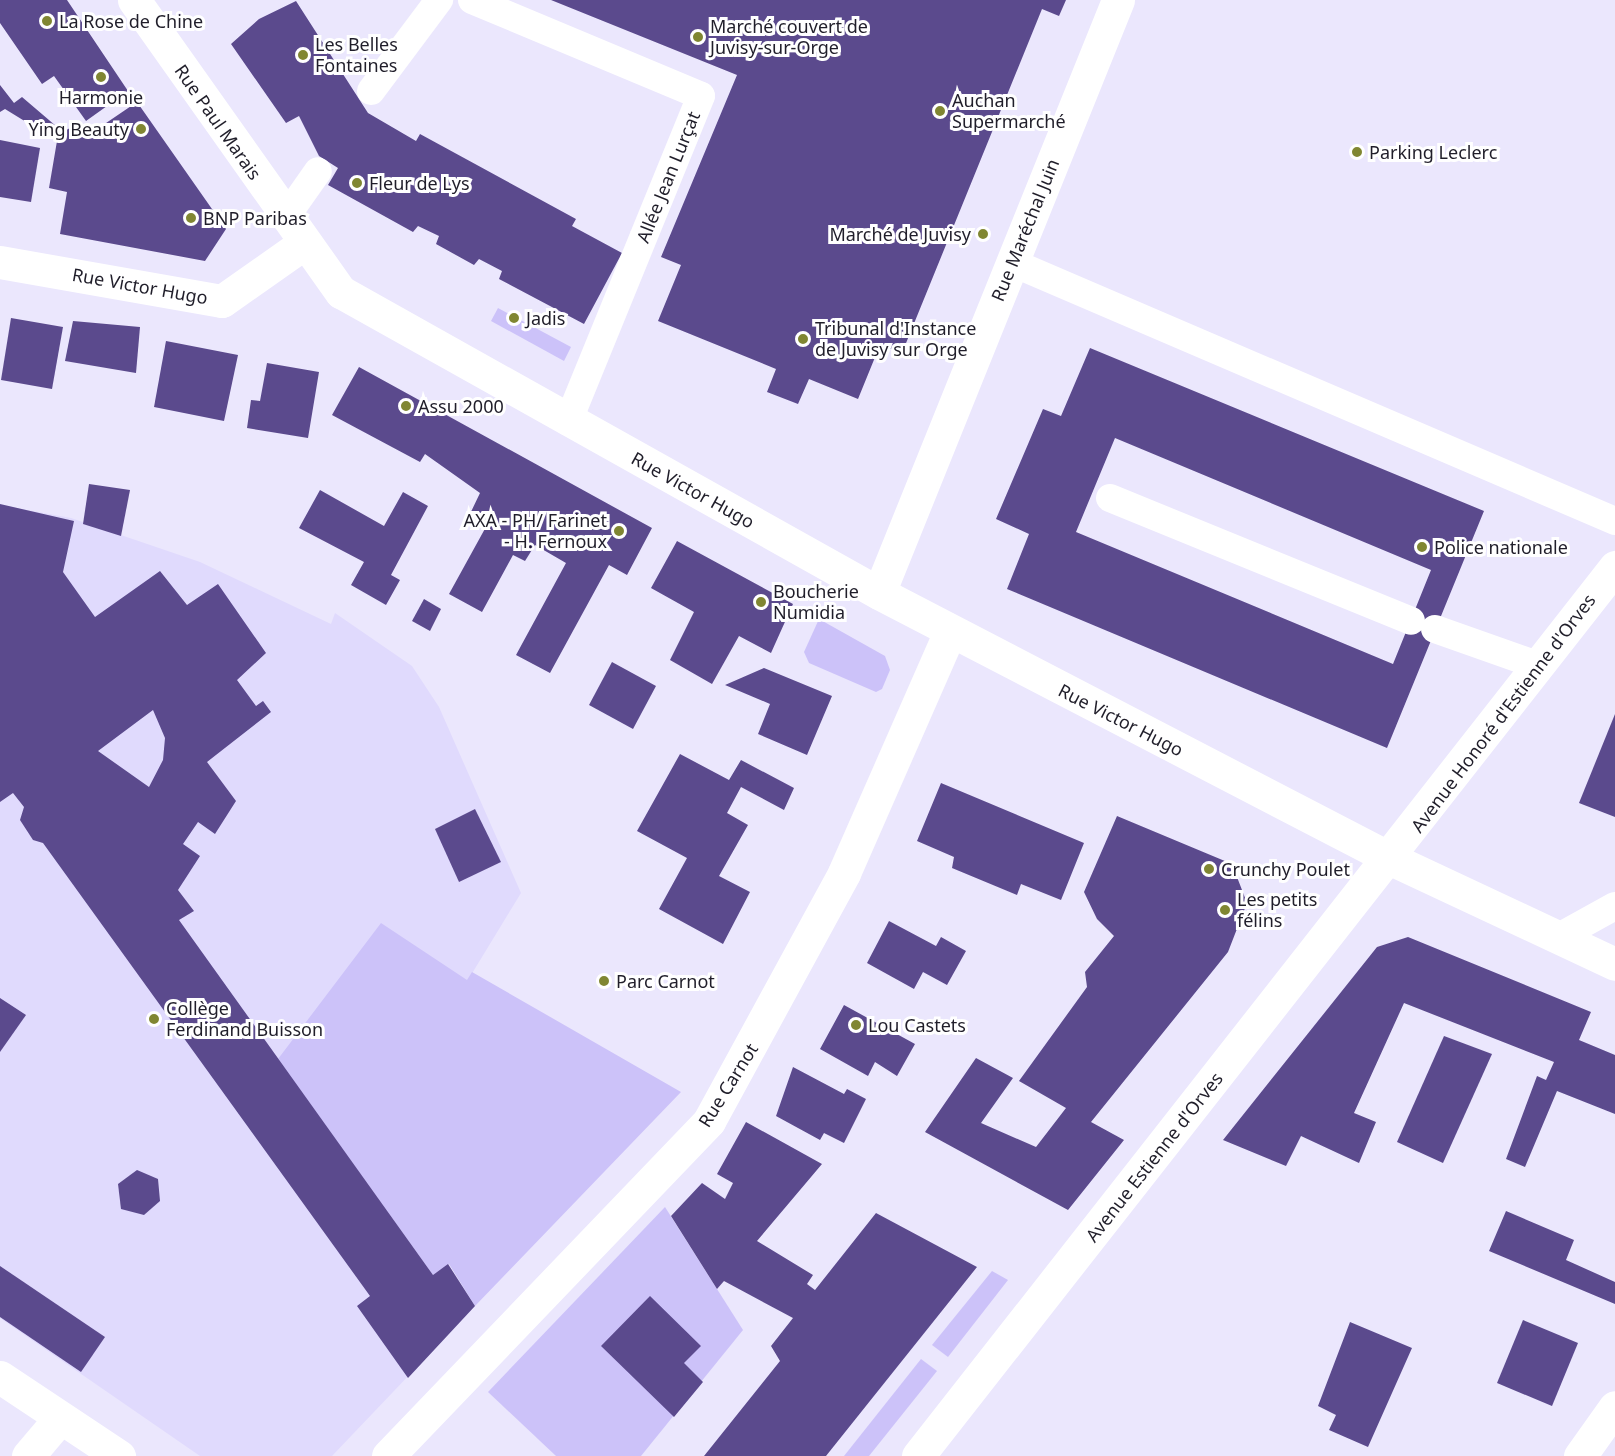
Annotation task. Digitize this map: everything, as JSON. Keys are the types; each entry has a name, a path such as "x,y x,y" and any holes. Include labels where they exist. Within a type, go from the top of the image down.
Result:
{"street":[{"name":"Rue Paul Marais","path":"134,0 294,231"},
{"name":"Rue Maréchal Juin","path":"879,593 1011,262 1119,0"},
{"name":"Rue Victor Hugo","path":"0,262 222,301 294,231 341,292 568,422 950,632 1391,859 1615,964"},
{"name":"Avenue Honoré d'Estienne d'Orves","path":"1391,859 1615,567"},
{"name":"Rue Carnot","path":"388,1456 709,1121 844,873 950,632"},
{"name":"Avenue Estienne d'Orves","path":"918,1456 1391,859"},
{"path":"0,1377 119,1456"},
{"path":"1580,1456 1615,1407"},
{"path":"28,1456 60,1418"}],"lane":[{"path":"371,91 439,0"},
{"name":"Allée Jean Lurçat","path":"472,0 701,96 568,422"},
{"path":"294,231 318,171"},
{"path":"1011,262 1615,521"},
{"path":"1110,498 1423,625 1540,666"},
{"path":"1557,938 1615,906"}],"shaded area":[{"path":"498,308 571,347 564,361 491,321"},
{"name":"Collège Ferdinand Buisson","path":"0,505 71,518 200,562 331,624 335,613 412,666 439,707 521,893 468,980 448,1264 475,1306 332,1456 200,1456 0,1318"},
{"path":"819,619 885,656 890,670 882,689 876,692 809,663 804,652"},
{"path":"381,923 467,980 472,972 681,1092 475,1306 449,1264 433,1275 278,1059"},
{"path":"665,1207 743,1330 641,1456 556,1456 488,1392"},
{"path":"992,1271 1008,1280 948,1357 932,1345"},
{"path":"921,1359 937,1371 869,1456 844,1456"}],"building":[{"path":"0,0 67,0 128,91 86,121 54,76 42,84 0,23"},
{"path":"551,0 1066,0 1059,16 1042,9 902,353 880,345 858,399 809,379 798,404 767,392 776,369 658,321 681,265 661,257 737,75"},
{"path":"296,1 368,113 416,141 420,134 576,219 572,226 622,253 584,324 499,279 502,271 479,259 474,265 436,244 439,236 418,226 413,232 328,185 338,168 319,156 299,116 286,123 231,44 259,19"},
{"path":"0,85 14,103 22,97 63,132 75,125 84,138 137,102 226,229 205,261 60,234 67,192 49,188 57,141 5,109 0,112"},
{"path":"0,140 40,148 31,202 0,197"},
{"path":"11,318 63,327 52,389 1,380"},
{"path":"73,321 140,327 136,373 65,361"},
{"path":"166,341 238,355 224,421 154,407"},
{"name":"Police nationale","path":"1090,348 1484,511 1387,748 1007,589 1029,534 996,519 1043,409 1061,416","holes":["1115,438 1431,570 1393,664 1076,532"]},
{"path":"267,363 319,372 308,438 247,428 251,400 260,401"},
{"path":"359,367 652,528 627,575 609,565 550,673 516,655 566,563 535,545 525,561 513,555 482,612 449,594 487,525 469,516 480,493 425,454 420,462 332,415"},
{"path":"89,484 130,490 121,536 83,524"},
{"path":"320,490 384,526 403,492 428,506 391,575 400,580 386,605 351,585 364,562 299,528"},
{"path":"0,504 74,521 63,572 95,617 160,571 187,605 218,584 266,653 237,680 256,706 263,701 271,712 207,762 236,801 215,834 198,822 183,844 200,856 178,890 194,911 179,920 433,1275 448,1264 475,1306 408,1378 357,1306 370,1296 43,843 33,840 20,820 24,807 13,793 0,802","holes":["153,710 165,738 163,760 149,787 98,751"]},
{"path":"677,541 793,604 771,653 739,636 712,684 670,660 694,612 651,588"},
{"path":"424,599 441,609 430,631 412,621"},
{"path":"612,662 656,686 633,729 589,705"},
{"path":"764,668 832,696 807,755 758,734 770,704 725,685"},
{"path":"1615,714 1615,817 1579,803"},
{"path":"680,754 729,780 741,760 794,788 784,810 741,787 727,813 748,825 719,876 750,892 723,944 659,909 687,858 637,831"},
{"path":"941,783 1084,843 1061,900 1021,884 1017,895 952,868 954,857 917,841"},
{"path":"475,809 501,862 459,882 435,829"},
{"path":"1117,816 1232,864 1247,903 1228,952 1091,1122 1124,1140 1068,1210 925,1132 976,1058 1013,1078 981,1123 1036,1147 1066,1108 1019,1081 1087,987 1085,972 1114,936 1097,919 1084,892"},
{"path":"889,921 936,946 941,937 966,951 947,985 923,972 914,989 867,963"},
{"path":"1408,937 1591,1012 1579,1040 1615,1055 1615,1114 1557,1091 1525,1167 1506,1159 1537,1076 1546,1080 1554,1062 1404,1003 1354,1113 1376,1122 1359,1163 1301,1136 1286,1166 1223,1140 1377,947"},
{"path":"0,998 26,1015 0,1052"},
{"name":"Lou Castets","path":"844,1005 915,1044 897,1076 875,1062 868,1076 820,1049"},
{"path":"1444,1036 1492,1054 1443,1163 1397,1142"},
{"path":"793,1067 844,1094 847,1089 866,1099 844,1143 824,1133 820,1140 776,1116"},
{"path":"746,1122 822,1164 757,1241 813,1275 807,1284 815,1290 876,1213 977,1267 826,1456 704,1456 780,1361 771,1346 793,1318 724,1281 717,1289 671,1216 702,1183 725,1199 733,1183 717,1174"},
{"path":"137,1170 158,1179 160,1201 144,1215 121,1209 118,1184"},
{"path":"1506,1211 1574,1240 1566,1260 1615,1282 1615,1304 1489,1251"},
{"path":"0,1266 105,1337 81,1372 0,1317"},
{"path":"650,1296 701,1346 684,1363 703,1382 674,1417 601,1346"},
{"path":"1523,1320 1578,1343 1552,1406 1497,1383"},
{"path":"1350,1322 1412,1348 1368,1447 1329,1430 1336,1415 1318,1406"}],"place":[{"name":"La Rose de Chine","path":"47,21"},
{"name":"Marché couvert de Juvisy-sur-Orge","path":"698,37"},
{"name":"Les Belles Fontaines","path":"303,55"},
{"name":"Harmonie","path":"101,77"},
{"name":"Auchan Supermarché","path":"940,111"},
{"name":"Ying Beauty","path":"141,129"},
{"name":"Parking Leclerc","path":"1357,152"},
{"name":"Fleur de Lys","path":"357,183"},
{"name":"BNP Paribas","path":"191,218"},
{"name":"Marché de Juvisy","path":"983,234"},
{"name":"Jadis","path":"514,318"},
{"name":"Tribunal d'Instance de Juvisy sur Orge","path":"803,339"},
{"name":"Assu 2000","path":"406,406"},
{"name":"AXA - PH/ Farinet - H. Fernoux","path":"619,531"},
{"name":"Police nationale","path":"1422,547"},
{"name":"Boucherie Numidia","path":"761,602"},
{"name":"Crunchy Poulet","path":"1209,869"},
{"name":"Les petits félins","path":"1225,910"},
{"name":"Parc Carnot","path":"604,981"},
{"name":"Collège Ferdinand Buisson","path":"154,1019"},
{"name":"Lou Castets","path":"856,1025"}]}
